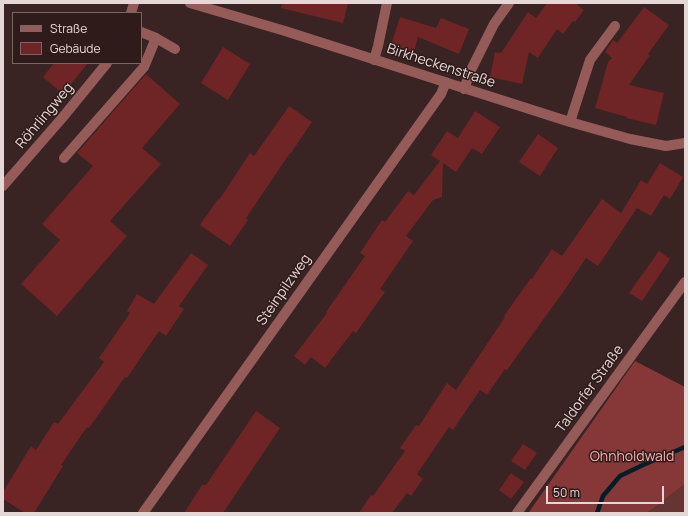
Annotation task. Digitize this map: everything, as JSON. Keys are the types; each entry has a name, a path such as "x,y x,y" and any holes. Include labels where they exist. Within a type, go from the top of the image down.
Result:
{"street":[{"name":"Birkheckenstraße","path":"190,3 285,31 570,122 666,146 685,144"},
{"path":"374,60 387,3"},
{"path":"464,89 494,24 509,3"},
{"path":"570,122 590,60 615,26"},
{"path":"142,32 176,49"},
{"path":"64,158 144,67 156,38"},
{"name":"Röhrlingweg","path":"3,186 63,117 106,64"},
{"name":"Steinpilzweg","path":"143,513 441,94 446,82"},
{"name":"Taldorfer Straße","path":"517,513 685,282"}],"shaded area":[{"path":"685,484 685,513 647,513"}],"green space":[{"name":"Ohnholdwald","path":"635,361 685,387 685,484 647,513 529,512"}],"building":[{"path":"282,3 348,3 343,23 281,8"},
{"path":"547,3 575,3 584,10 563,34 557,29 538,58 529,52 522,84 490,77 495,52 501,53 528,12 536,18"},
{"path":"644,7 669,25 648,54 650,55 629,85 664,93 656,125 626,118 627,117 595,108 608,62 612,58 605,52 613,40 617,43"},
{"path":"400,17 436,28 441,18 469,29 459,54 418,37 414,52 391,45"},
{"path":"223,47 250,64 228,100 201,83"},
{"path":"53,64 87,64 63,94 43,77"},
{"path":"146,74 180,104 142,148 161,164 110,221 127,236 57,316 21,284 60,240 42,224 93,166 77,153"},
{"path":"289,106 312,122 246,218 248,220 230,246 200,225 218,199 219,200 250,153 254,156"},
{"path":"475,111 500,127 482,154 472,148 456,172 443,163 442,197 433,200 406,236 413,241 380,289 385,292 356,333 353,331 325,368 311,357 305,365 294,356 327,313 326,312 365,256 360,253 382,220 385,222 408,191 414,195 440,161 431,155 447,131 458,138"},
{"path":"538,134 558,148 540,176 519,162"},
{"path":"660,163 683,177 670,199 664,195 651,216 637,208 598,266 586,258 507,370 505,369 487,395 480,390 453,430 449,427 417,474 423,479 411,496 407,493 392,513 359,513 405,451 400,448 416,425 419,426 447,383 456,390 505,317 504,316 531,278 532,279 552,249 562,256 602,199 621,213 641,180 647,184"},
{"path":"659,251 670,259 642,301 629,293"},
{"path":"191,253 208,265 179,306 184,309 166,336 159,331 127,378 125,377 89,428 87,427 61,465 63,466 34,513 25,513 3,499 3,492 31,446 36,450 54,422 58,424 104,362 99,358 130,313 127,311 137,294 154,304"},
{"path":"256,411 280,428 223,513 184,513 202,485 206,485"},
{"path":"523,444 537,453 525,470 511,461"},
{"path":"511,473 524,482 511,499 499,490"}],"waterway":[{"path":"597,513 603,496 620,476 685,447"}]}
